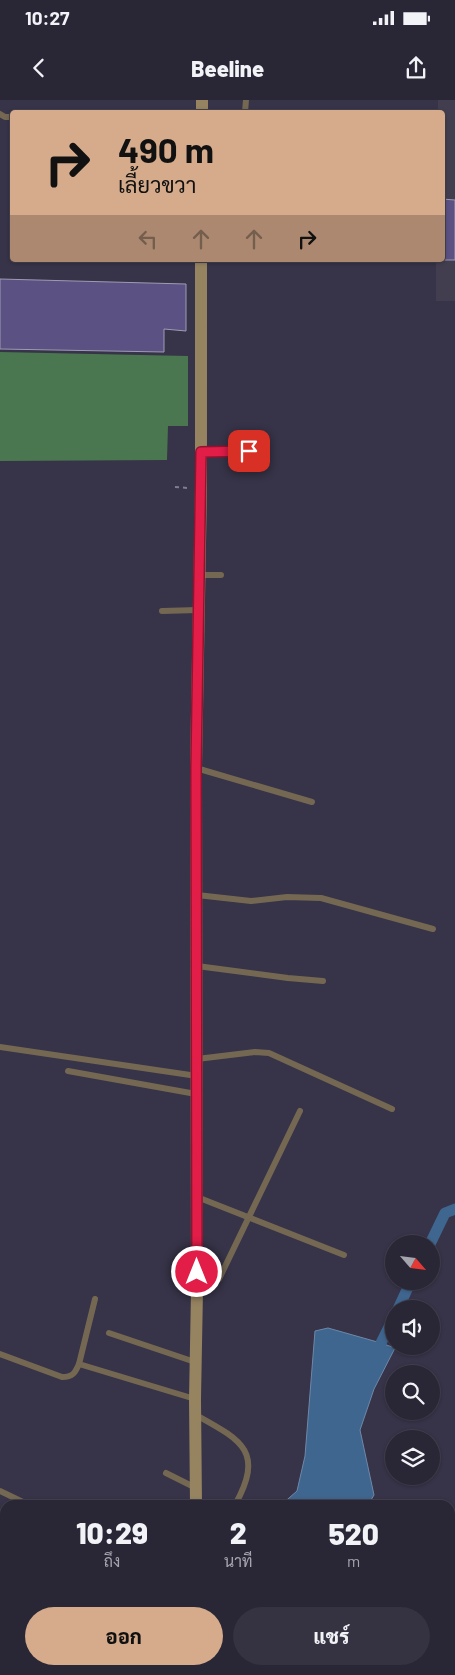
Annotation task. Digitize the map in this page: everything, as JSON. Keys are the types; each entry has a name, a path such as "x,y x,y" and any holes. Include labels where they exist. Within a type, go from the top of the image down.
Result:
{"street":[{"path":"196,1500 196,768 201,488 201,262"}],"lane":[{"path":"201,452 249,451"},
{"path":"198,575 221,575"},
{"path":"162,611 198,610"},
{"path":"196,768 312,802"},
{"path":"197,895 251,901 287,896 321,898 432,929"},
{"path":"197,966 323,981"},
{"path":"0,1047 197,1076"},
{"path":"197,1059 255,1052 269,1053 392,1109"},
{"path":"68,1071 196,1094"},
{"path":"219,1278 300,1111"},
{"path":"197,1197 344,1256"},
{"path":"0,1354 62,1377 74,1374 79,1364 95,1299"},
{"path":"109,1333 196,1362"},
{"path":"79,1364 195,1399"},
{"path":"195,1415 232,1435 246,1452 249,1472 238,1500"},
{"path":"166,1473 196,1488"},
{"path":"0,1491 18,1500"}],"path":[{"path":"175,487 201,488"}],"shaded area":[{"path":"438,100 455,100 455,301 436,301 436,262 445,262 445,110 438,110"}],"green space":[{"path":"0,352 188,356 188,426 168,426 167,460 0,461"}],"water":[{"path":"328,1328 385,1344 385,1355 391,1355 374,1389 360,1430 374,1495 371,1500 287,1500 297,1491 305,1456 315,1331"}],"building":[{"path":"445,199 455,200 455,260 445,260"},
{"path":"0,279 186,284 186,331 164,329 164,352 0,349"}],"waterway":[{"path":"434,1235 445,1213 455,1209"},
{"path":"402,1300 407,1290"},
{"path":"381,1343 385,1335"}],"route":[{"path":"197,1272 196,768 201,452 249,451"}]}
